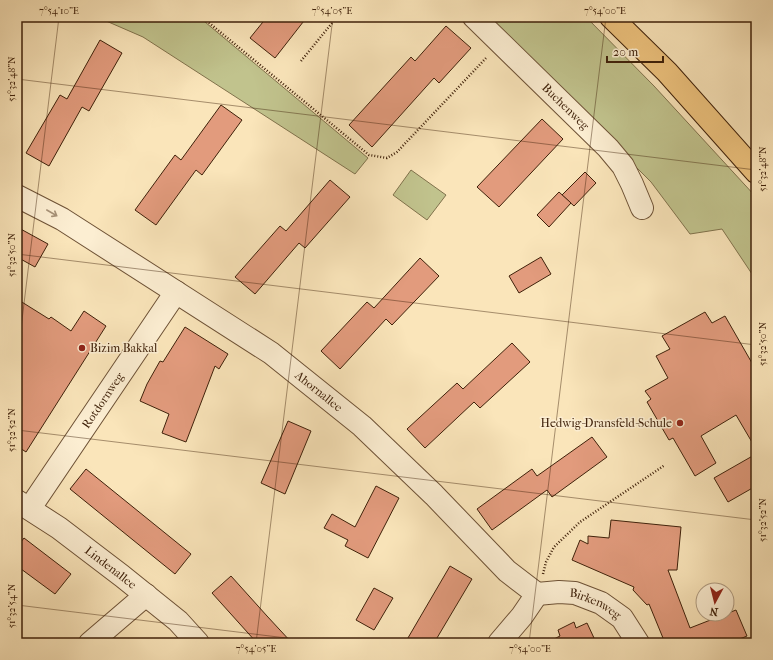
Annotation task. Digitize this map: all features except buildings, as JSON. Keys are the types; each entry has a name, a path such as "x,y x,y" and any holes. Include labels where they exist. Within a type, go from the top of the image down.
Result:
{"main road":[{"path":"611,17 667,72 756,172"}],"street":[{"name":"Buchenweg","path":"474,17 608,148 623,166 642,208"},
{"name":"Ahornallee","path":"17,196 50,212 259,344 362,426 434,495 507,571 537,594"},
{"name":"Rotdornweg","path":"23,504 176,292"},
{"name":"Lindenallee","path":"23,504 59,528 146,595 178,621 198,643"},
{"name":"Birkenweg","path":"537,594 559,592 575,593 601,603 622,618 638,643"},
{"path":"500,643 522,616 537,594"},
{"path":"90,643 146,595"}],"path":[{"path":"202,17 369,155 387,158 397,152 500,43"},
{"path":"301,62 337,17"},
{"path":"537,594 546,562 554,547 580,522 666,465"}],"green space":[{"path":"97,17 199,17 368,158 355,174 143,37"},
{"path":"481,17 586,17 654,86 756,197 756,280 722,229 690,234 651,182 505,36"},
{"path":"411,170 446,195 427,220 393,195"}],"place":[{"name":"Bizim Bakkal","path":"82,348"},
{"name":"Hedwig-Dransfeld-Schule","path":"680,423"}]}
